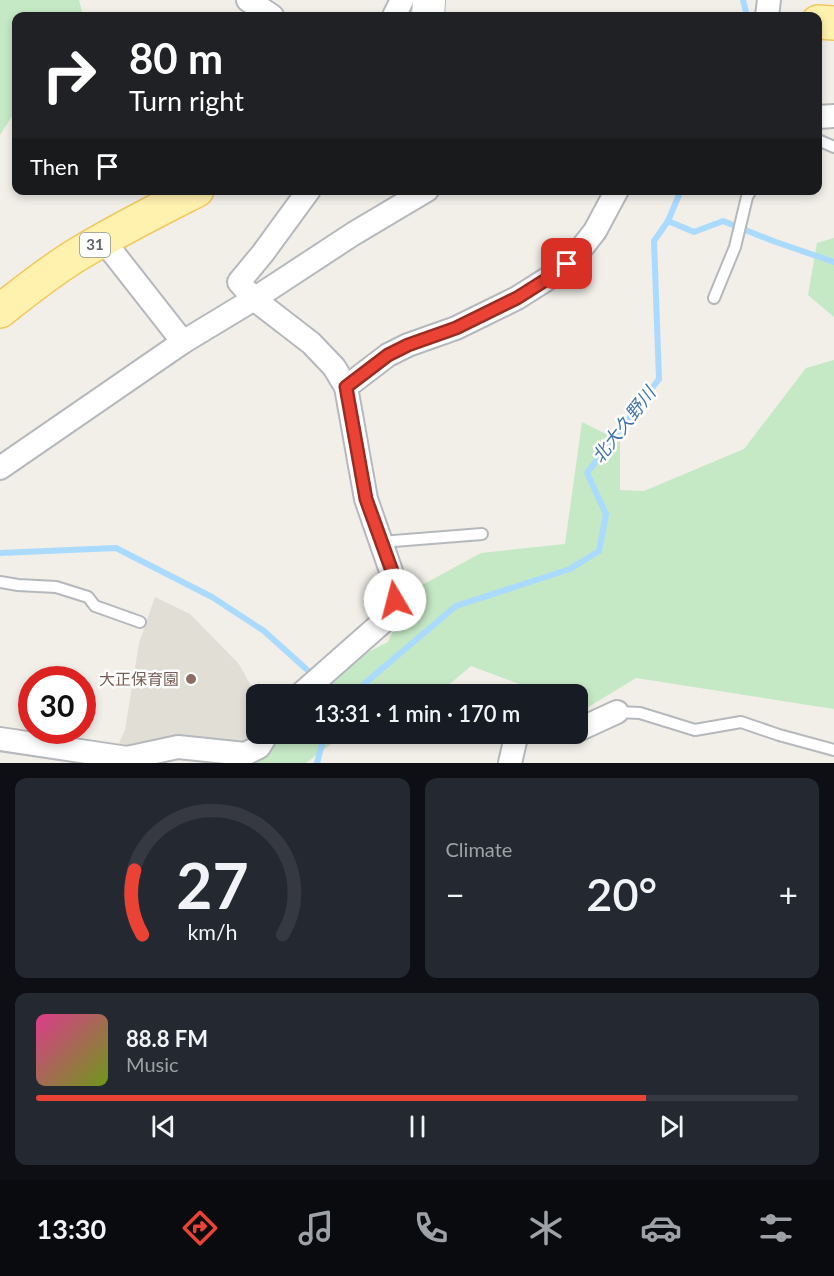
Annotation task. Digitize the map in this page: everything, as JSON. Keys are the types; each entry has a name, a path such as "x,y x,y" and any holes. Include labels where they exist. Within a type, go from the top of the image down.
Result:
{"main road":[{"name":"31","path":"0,311 74,257 188,195"}],"street":[{"path":"248,0 266,12"},
{"path":"305,195 239,282 254,299 311,343 334,368 346,387 366,499 392,571 395,600 386,619 312,684"},
{"path":"0,468 183,342 419,195"},
{"path":"346,387 388,355 408,345 456,328 517,298 555,274 578,254 595,231 614,195"},
{"path":"103,240 183,342"},
{"path":"588,725 617,712"},
{"path":"0,739 127,758 178,747 245,754 261,744"},
{"path":"510,763 514,744"}],"lane":[{"path":"714,298 735,247 748,195"},
{"path":"381,542 482,534"},
{"path":"0,582 56,587 88,597 95,606 140,622"},
{"path":"617,712 640,712 695,730 741,722 834,750"}],"shaded area":[{"name":"大正保育園","path":"155,597 190,614 239,664 250,684 246,684 246,743 243,746 115,752 125,730 139,643"}],"green space":[{"path":"0,0 79,0 82,12 12,12 12,116 0,135"},
{"path":"834,238 834,317 808,295 817,243"},
{"path":"834,360 834,709 636,678 588,707 588,684 519,684 471,666 450,684 325,684 347,663 388,642 411,591 481,553 565,544 582,422 620,441 620,490 644,491 744,449 806,368"},
{"path":"271,744 331,744 306,763 256,763"}],"waterway":[{"name":"北大久野川","path":"743,0 746,12"},
{"name":"北大久野川","path":"364,684 456,606 570,569 599,551 606,514 587,473 659,379 654,241 668,221 679,195"},
{"path":"668,221 694,232 723,221 834,262"},
{"path":"0,553 116,548 212,597 264,631 314,676"},
{"name":"北大久野川","path":"317,763 322,744"}],"place":[{"name":"大正保育園","path":"191,679"}],"route":[{"path":"395,600 392,571 366,499 346,387 388,355 408,345 456,328 517,298 567,264"}]}
